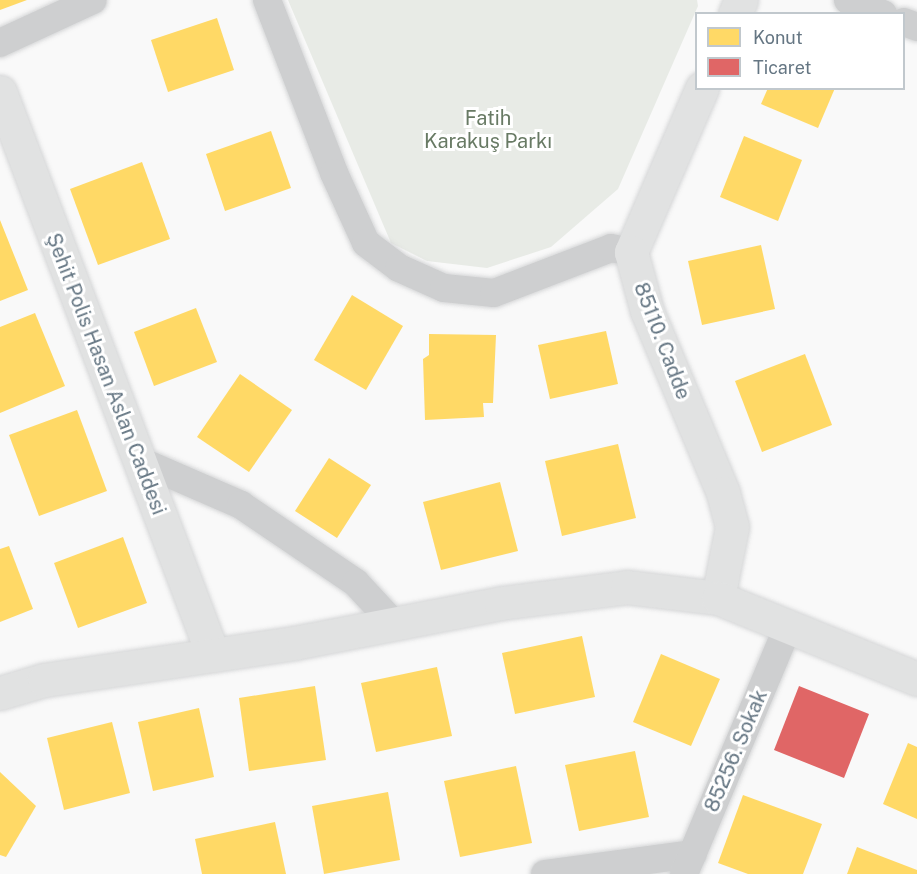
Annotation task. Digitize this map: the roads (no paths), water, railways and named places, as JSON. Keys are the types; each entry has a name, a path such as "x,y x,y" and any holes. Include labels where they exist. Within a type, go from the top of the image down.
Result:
{"street":[{"path":"0,43 93,0"},
{"path":"267,0 334,173 366,243 399,268 444,288 494,293 611,248 631,252 701,90"},
{"path":"848,0 877,12"},
{"name":"Şehit Polis Hasan Aslan Caddesi","path":"0,92 213,655"},
{"name":"85110. Cadde","path":"631,252 647,310 723,493 732,528 718,598"},
{"path":"140,461 241,505 356,584 394,624"},
{"path":"0,693 44,680 213,655 575,591 627,587 718,598 787,629 917,680"},
{"name":"85256. Sokak","path":"688,864 787,629"},
{"path":"545,874 688,864"}],"park label":[{"name":"Fatih Karakuş Parkı","path":"488,130"}]}
